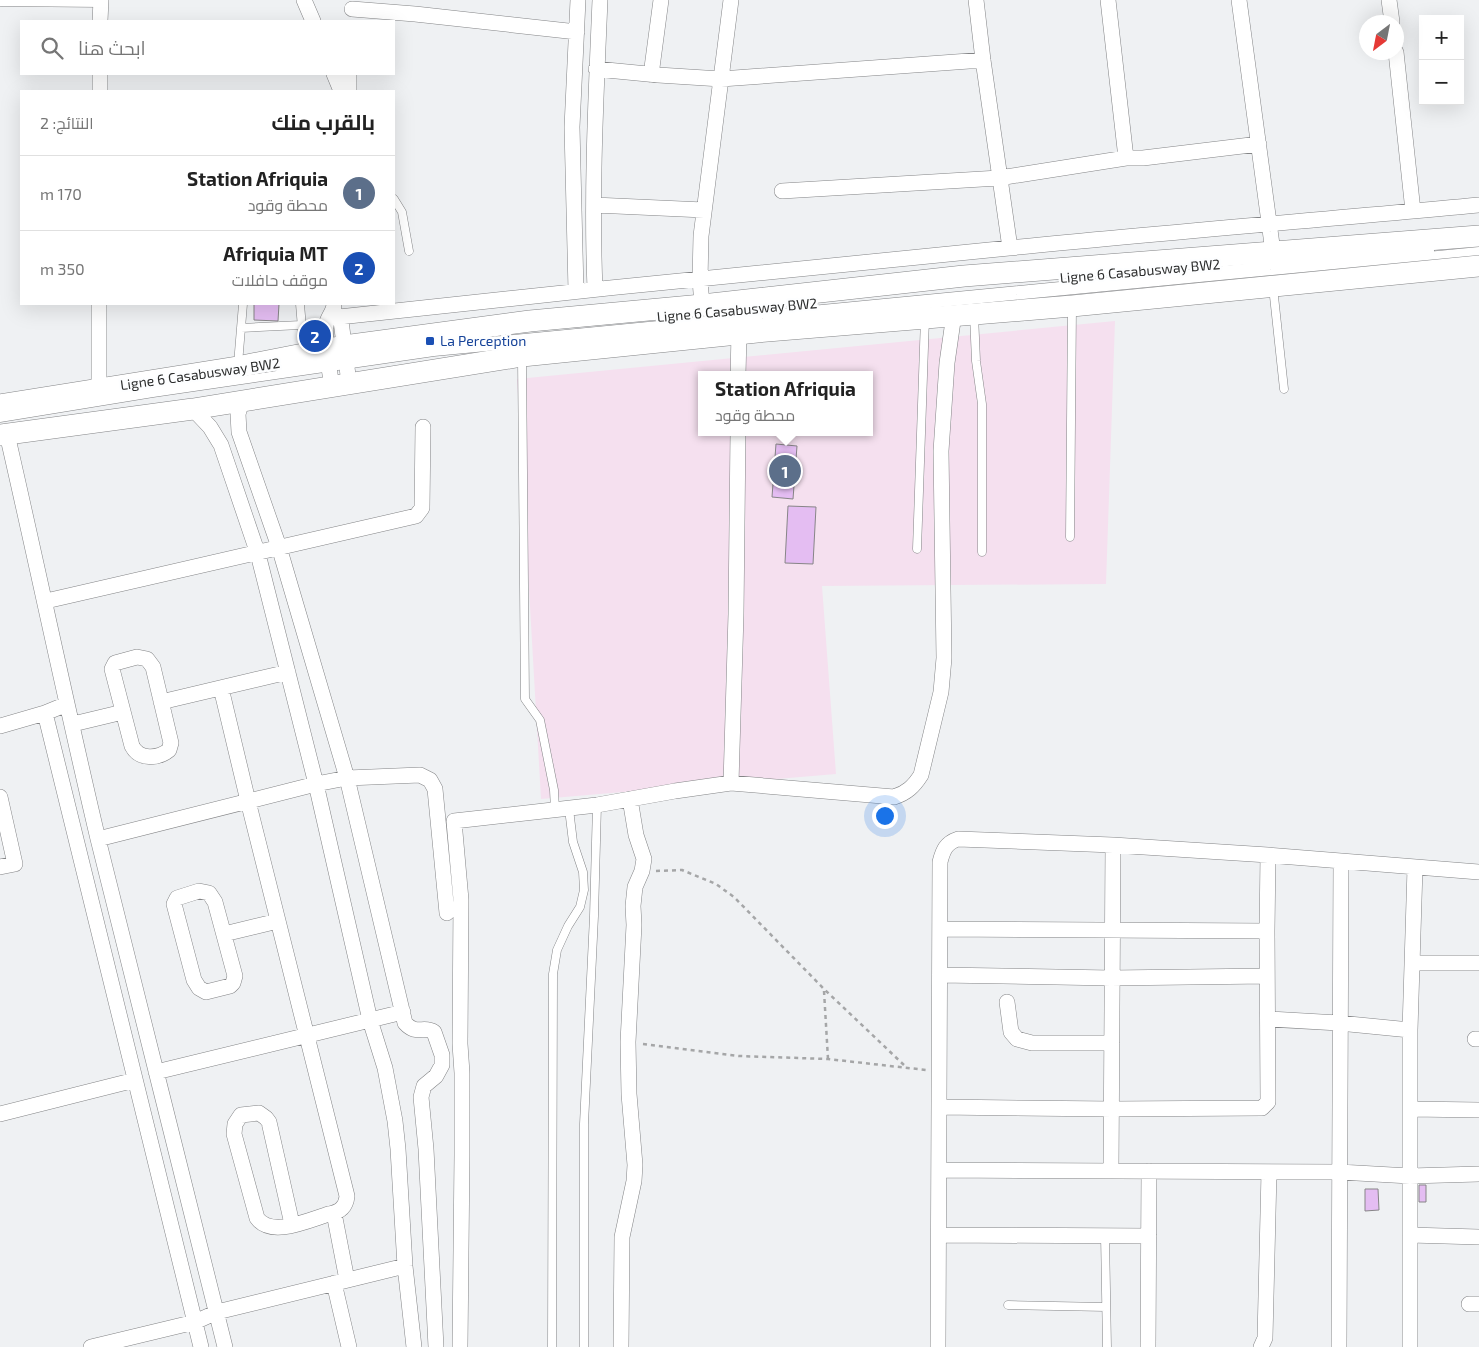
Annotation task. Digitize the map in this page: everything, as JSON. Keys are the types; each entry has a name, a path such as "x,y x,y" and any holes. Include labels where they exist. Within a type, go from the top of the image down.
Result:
{"main road":[{"path":"2,429 193,409 242,401 338,364 530,321 702,305 964,276 1479,236"},
{"path":"0,406 237,367 304,353 338,364 522,356 925,317 1072,306 1479,266"}],"street":[{"path":"304,0 313,20"},
{"path":"576,291 572,151 578,0"},
{"path":"595,289 594,130 600,0"},
{"path":"651,75 661,0"},
{"path":"702,305 700,280 704,210 731,0"},
{"path":"976,0 1010,248"},
{"path":"1108,0 1126,158"},
{"path":"1239,0 1273,252"},
{"path":"1389,0 1391,15"},
{"path":"100,20 101,1"},
{"path":"352,10 415,7 577,32"},
{"path":"596,70 722,79 983,60"},
{"path":"1397,60 1414,211"},
{"path":"100,75 100,90"},
{"path":"334,75 340,90"},
{"path":"348,90 349,75"},
{"path":"782,191 999,178 1126,158 1143,158 1259,144"},
{"path":"594,205 704,210"},
{"path":"338,364 336,311 700,280 1010,248 1479,205"},
{"path":"99,305 99,391"},
{"path":"460,1347 462,1154 460,1044 461,900 454,821 598,805 731,783 894,797 905,793 915,784 921,775 943,676 941,451 947,363 964,314"},
{"path":"738,334 738,371"},
{"path":"242,401 237,420 279,547 347,778 405,1023 410,1029 415,1031 430,1029 434,1032 442,1060 440,1070 424,1086 421,1097 426,1149 436,1347"},
{"path":"193,409 210,427 220,445 258,554 316,784 370,1020 385,1068 395,1121 405,1266 414,1347"},
{"path":"46,601 258,554 279,547 416,516 422,508 423,427"},
{"path":"2,429 46,601 98,839 225,1347"},
{"path":"731,783 736,614 738,436"},
{"path":"220,445 242,439"},
{"path":"138,657 151,662 162,702 171,743 169,750 163,754 144,757 134,750 112,669 115,663 138,657"},
{"path":"162,702 288,672"},
{"path":"222,688 248,801 347,1196 345,1206 334,1213 292,1224 271,1228 263,1224 257,1218 234,1134 235,1124 241,1115 260,1113 269,1122 292,1224"},
{"path":"0,726 45,713 67,704"},
{"path":"73,724 123,712"},
{"path":"45,713 201,1347"},
{"path":"98,839 316,784 347,778 420,775 426,777 433,784 447,913"},
{"path":"0,796 15,864 0,867"},
{"path":"621,1347 622,1237 634,1181 628,1042 634,924 633,906 635,887 642,871 644,859 636,835 630,799"},
{"path":"938,1347 940,862 942,852 950,842 958,839 1113,845 1479,872"},
{"path":"1111,1171 1113,845"},
{"path":"940,1107 1262,1108 1268,1102 1268,855"},
{"path":"1339,1347 1341,862"},
{"path":"1410,1347 1410,1030 1415,868"},
{"path":"199,891 209,893 215,902 224,934 234,980 227,987 206,992 199,988 194,980 174,908 175,900 180,896 199,891"},
{"path":"224,934 278,922"},
{"path":"940,929 1267,931"},
{"path":"1413,963 1479,963"},
{"path":"940,974 1111,978 1267,976"},
{"path":"1007,1002 1011,1032 1017,1039 1032,1043 1112,1043"},
{"path":"156,1072 403,1012"},
{"path":"1268,1019 1410,1030"},
{"path":"0,1114 135,1080"},
{"path":"1411,1109 1479,1110"},
{"path":"939,1170 1339,1172 1410,1176 1479,1174"},
{"path":"1148,1171 1148,1347"},
{"path":"1261,1347 1265,1338 1269,1172"},
{"path":"334,1213 340,1282 349,1347"},
{"path":"939,1234 1149,1236"},
{"path":"1410,1235 1479,1236"},
{"path":"91,1347 133,1343 195,1322 217,1312 405,1266"}],"lane":[{"path":"0,2 101,1"},
{"path":"395,201 402,212 409,251"},
{"name":"Ligne 6 Casabusway BW2","path":"2,429 153,393 338,364 431,347 1479,246"},
{"name":"Ligne 6 Casabusway BW2","path":"0,412 338,364 444,351 1479,251"},
{"path":"1273,285 1284,390"},
{"path":"237,367 243,305"},
{"path":"300,305 304,353"},
{"path":"1070,537 1072,306"},
{"path":"964,314 976,361 982,404 982,552"},
{"path":"917,549 925,317"},
{"path":"241,328 302,325"},
{"path":"522,356 525,699 540,720 554,790 573,842 582,872 584,890 580,908 568,926 557,950 553,974 552,1347"},
{"path":"584,1347 584,1124 598,805"},
{"path":"1105,1236 1107,1347"},
{"path":"1008,1305 1106,1307"}],"path":[{"path":"642,871 682,870 716,884 741,903 824,990 905,1066"},
{"path":"824,990 828,1059"},
{"path":"628,1042 738,1056 828,1059 905,1066 940,1072"}],"shaded area":[{"path":"1115,321 1106,584 822,586 836,774 541,799 517,379"}],"building":[{"path":"254,305 279,305 278,321 254,320"},
{"path":"776,444 797,446 793,499 772,497"},
{"path":"788,506 816,507 813,564 785,563"},
{"path":"1419,1185 1426,1185 1426,1202 1419,1202"},
{"path":"1365,1189 1378,1189 1379,1210 1365,1211"}],"place":[{"name":"Afriquia MT","path":"315,336"},
{"name":"La Perception","path":"430,341"},
{"name":"Station Afriquia","path":"785,471"}]}
